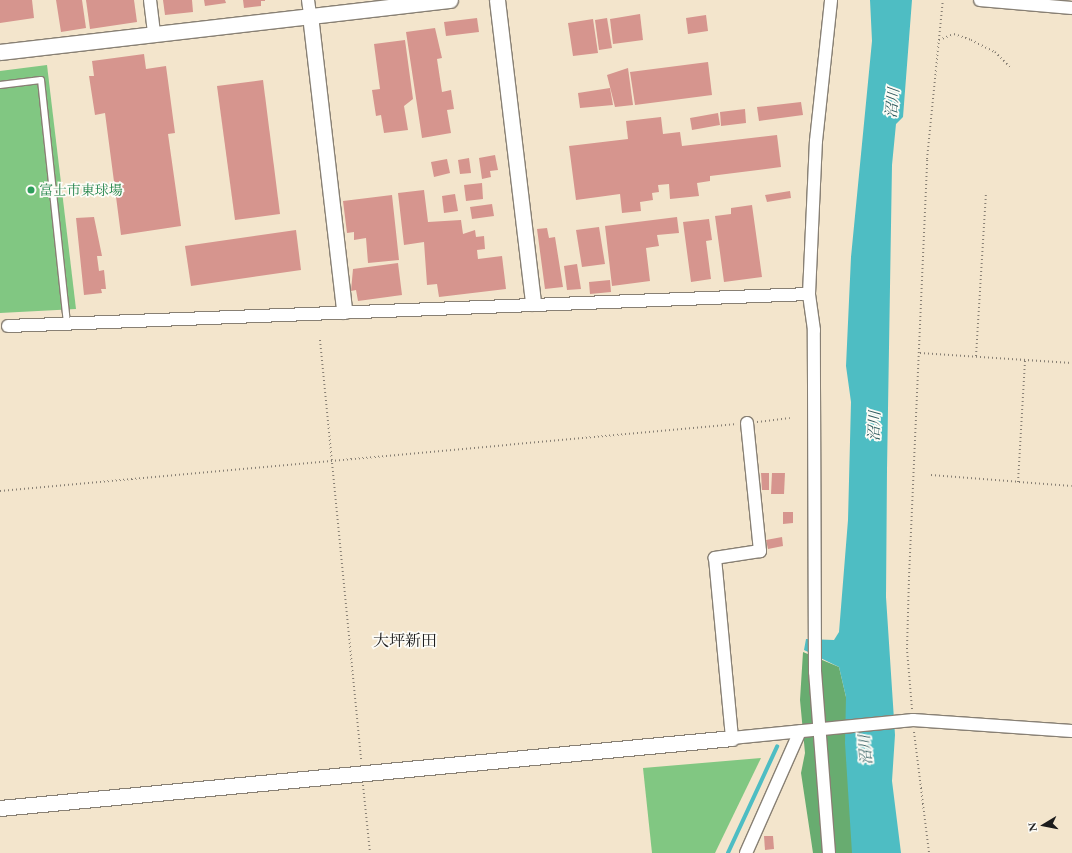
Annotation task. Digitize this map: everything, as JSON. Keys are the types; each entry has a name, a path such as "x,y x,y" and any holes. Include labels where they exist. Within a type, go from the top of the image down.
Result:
{"street":[{"path":"150,0 154,33"},
{"path":"308,0 344,311"},
{"path":"0,52 450,0"},
{"path":"497,0 533,303"},
{"path":"829,853 818,730 815,672 816,559 812,537 814,330 809,294 816,141 831,0"},
{"path":"980,0 1072,8"},
{"path":"8,326 67,322 533,303 809,294"},
{"path":"732,738 715,558 760,551 746,423"},
{"path":"0,808 913,720 1072,731"},
{"path":"746,853 800,731"}],"lane":[{"path":"0,86 41,80 67,322"}],"path":[{"path":"929,853 913,720 907,635 926,159 943,0"},
{"path":"939,40 954,34 971,40 995,52 1010,67"},
{"path":"976,356 986,192"},
{"path":"320,340 330,461 370,853"},
{"path":"919,353 1072,363"},
{"path":"1018,482 1025,360"},
{"path":"0,491 790,418"},
{"path":"931,475 1072,486"}],"green space":[{"name":"富士市東球場","path":"47,65 76,309 0,313 0,71"},
{"path":"803,652 839,667 846,697 846,747 853,853 813,853 801,773 805,753 800,700"},
{"path":"761,758 715,853 652,853 643,768"}],"water":[{"name":"沼川","path":"870,0 912,0 903,117 896,124 892,165 887,470 886,597 895,735 892,781 901,853 852,853 845,743 846,697 839,667 804,650 806,639 834,640 839,632 848,520 851,402 846,366 851,257 872,41"}],"building":[{"path":"0,0 32,0 34,18 0,23"},
{"path":"56,0 82,0 86,28 61,32"},
{"path":"86,0 134,0 137,22 90,29"},
{"path":"163,0 192,0 193,12 165,15"},
{"path":"204,0 225,0 226,3 205,6"},
{"path":"243,0 265,1 261,1 261,6 244,8"},
{"path":"640,14 643,40 613,44 610,19"},
{"path":"706,15 708,31 688,34 686,18"},
{"path":"477,18 479,32 446,36 444,22"},
{"path":"607,18 612,48 599,50 595,20"},
{"path":"593,19 598,53 573,56 568,23"},
{"path":"435,28 442,58 437,59 442,92 451,90 454,109 447,110 451,133 422,138 406,32"},
{"path":"405,40 413,99 404,106 408,130 384,133 381,115 376,116 372,90 380,89 374,44"},
{"path":"144,54 146,69 166,66 175,133 168,134 181,226 121,235 105,113 95,115 89,76 94,76 92,61"},
{"path":"708,62 712,95 635,105 630,72"},
{"path":"628,68 633,105 615,107 607,75"},
{"path":"263,80 280,214 235,220 217,86"},
{"path":"610,88 613,105 580,108 578,93"},
{"path":"801,102 803,115 759,121 757,107"},
{"path":"745,109 746,123 721,126 720,112"},
{"path":"718,113 720,125 692,130 690,118"},
{"path":"661,117 663,134 680,132 682,146 777,135 781,167 710,176 710,181 697,183 699,196 670,199 669,184 658,185 659,192 652,193 653,200 640,202 641,211 622,213 620,194 576,200 569,146 628,139 626,121"},
{"path":"495,155 498,170 490,171 491,177 482,179 479,158"},
{"path":"469,158 471,173 460,174 458,160"},
{"path":"447,159 450,173 434,177 431,162"},
{"path":"482,183 483,199 466,201 464,185"},
{"path":"424,190 428,222 461,220 463,234 475,230 476,237 484,236 485,249 477,250 478,259 502,256 506,289 439,297 437,284 427,285 424,242 404,245 398,193"},
{"path":"790,191 791,198 767,202 765,195"},
{"path":"455,194 458,211 444,213 442,196"},
{"path":"392,195 399,260 368,263 366,238 354,240 354,232 347,233 343,201"},
{"path":"492,204 494,216 472,219 470,207"},
{"path":"752,205 762,277 724,282 715,216 731,214 731,208"},
{"path":"94,217 102,256 97,256 99,271 104,270 106,289 101,289 102,293 84,295 76,218"},
{"path":"677,217 679,233 657,235 659,246 646,248 650,281 612,286 605,226"},
{"path":"709,219 712,240 706,241 711,279 691,282 683,222"},
{"path":"599,227 605,264 582,267 576,230"},
{"path":"547,228 549,238 555,237 563,287 545,289 537,229"},
{"path":"296,230 301,270 191,286 185,246"},
{"path":"398,263 402,295 358,301 356,290 351,291 353,269"},
{"path":"577,264 581,289 567,290 564,266"},
{"path":"610,280 611,292 590,294 589,282"},
{"path":"761,473 769,473 769,490 762,490"},
{"path":"772,473 785,473 784,494 771,494"},
{"path":"783,512 793,512 793,523 783,524"},
{"path":"782,537 783,546 768,549 766,540"},
{"path":"764,836 773,836 774,849 765,850"}],"waterway":[{"path":"728,853 777,747"}],"place":[{"name":"富士市東球場","path":"31,190"}],"district":[{"name":"大坪新田","path":"405,641"}]}
